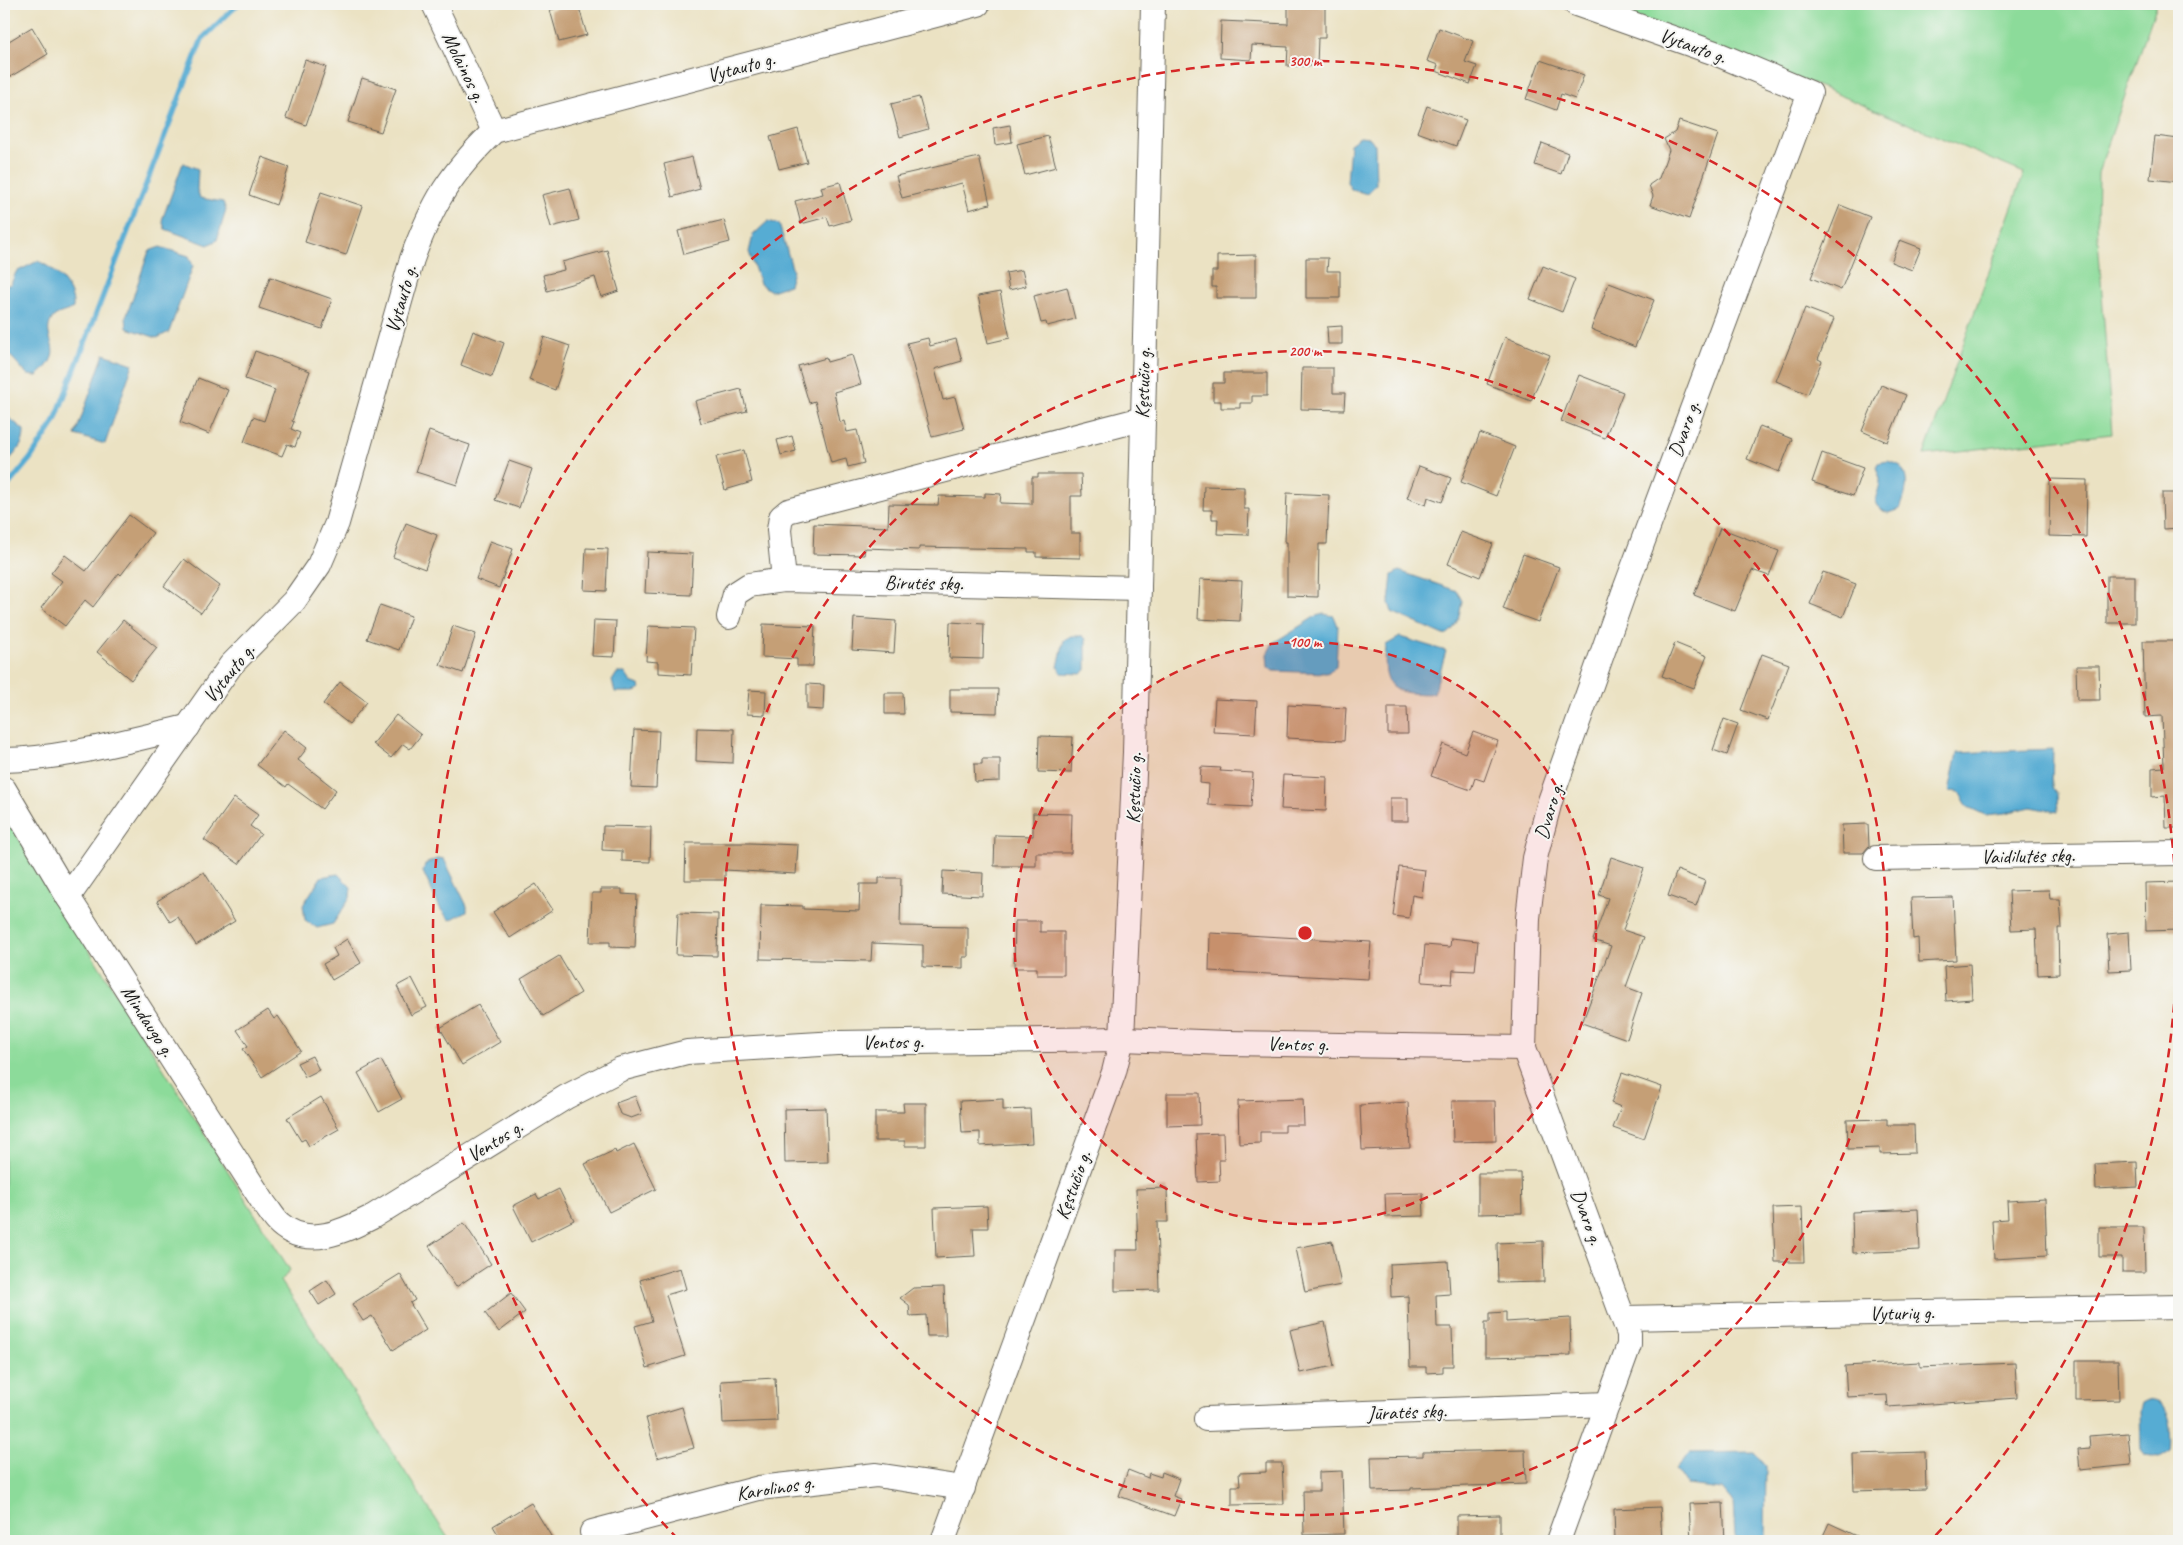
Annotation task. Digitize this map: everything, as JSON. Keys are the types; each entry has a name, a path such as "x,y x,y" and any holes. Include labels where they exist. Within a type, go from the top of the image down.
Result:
{"street":[{"name":"Molainos g.","path":"434,4 494,131"},
{"name":"Vytauto g.","path":"68,897 231,665 294,601 319,565 336,523 412,259 426,222 443,189 462,164 494,131 978,4"},
{"name":"Kęstučio g.","path":"943,1541 1114,1072 1122,1039 1135,752 1153,4"},
{"name":"Vytauto g.","path":"1576,4 1715,53 1810,93"},
{"name":"Dvaro g.","path":"1558,1541 1629,1345 1629,1334 1524,1048 1529,908 1535,858 1550,800 1624,592 1810,93"},
{"path":"784,580 779,530 781,517 788,512 1142,419"},
{"name":"Birutės skg.","path":"729,617 736,594 749,585 784,580 1138,588"},
{"path":"4,760 78,752 188,727"},
{"name":"Mindaugo g.","path":"4,789 68,897 265,1205 280,1224 293,1232 309,1237"},
{"name":"Vaidilutės skg.","path":"1876,858 2179,853"},
{"name":"Ventos g.","path":"309,1237 326,1236 345,1230 372,1217 566,1097 622,1069 687,1052 837,1043 1122,1039 1524,1048"},
{"name":"Vyturių g.","path":"1624,1318 2179,1307"},
{"name":"Jūratės skg.","path":"1206,1419 1608,1404"},
{"name":"Karolinos g.","path":"592,1532 767,1487 876,1475 963,1488"}],"green space":[{"path":"1588,4 2157,4 2098,173 2097,224 2112,434 1924,455 2024,173 1823,88"},
{"path":"4,815 290,1270 281,1281 450,1541 4,1541"}],"water":[{"path":"1360,137 1370,138 1375,145 1376,184 1367,194 1351,189 1347,182 1350,144"},
{"path":"183,163 198,169 197,190 200,198 223,202 226,210 217,240 208,245 165,229 162,220"},
{"path":"768,221 779,224 793,271 789,285 771,291 760,284 749,252 753,235"},
{"path":"160,247 189,256 193,266 169,332 157,338 127,328 126,317 149,251"},
{"path":"38,261 58,274 68,286 73,301 73,308 56,315 52,319 49,333 53,352 47,367 37,376 28,375 4,349 4,286 11,284 16,272"},
{"path":"104,354 133,364 105,444 75,435"},
{"path":"8,417 24,430 24,436 18,450 4,466 4,418"},
{"path":"1888,461 1899,465 1903,470 1906,486 1900,509 1888,513 1877,506 1876,498 1880,479 1876,467 1878,463"},
{"path":"1399,571 1457,591 1462,601 1457,622 1451,631 1443,635 1392,612 1389,603 1392,575"},
{"path":"1324,614 1334,616 1338,626 1336,667 1327,673 1273,671 1268,667 1267,654 1273,643 1316,616"},
{"path":"1071,636 1083,636 1086,639 1086,670 1081,674 1061,673 1058,667 1064,640"},
{"path":"1400,637 1446,651 1434,693 1422,694 1401,691 1389,683 1385,662 1386,645"},
{"path":"617,673 625,673 631,682 639,685 640,690 634,692 615,692 612,681"},
{"path":"2053,749 2052,787 2057,794 2058,812 2031,807 1985,815 1968,807 1959,792 1949,791 1957,753"},
{"path":"439,858 444,859 467,906 467,911 450,920 441,910 423,872 425,864"},
{"path":"338,874 351,887 350,898 333,924 317,928 305,920 303,905 321,877"},
{"path":"2148,1400 2156,1401 2163,1406 2169,1421 2171,1434 2170,1451 2159,1458 2145,1456 2141,1450 2140,1410 2142,1403"},
{"path":"1754,1452 1766,1466 1765,1538 1761,1541 1737,1541 1733,1502 1722,1489 1687,1485 1676,1469 1690,1453"}],"building":[{"path":"578,4 587,35 559,42 550,10"},
{"path":"1288,4 1319,4 1319,7 1325,7 1325,38 1318,38 1317,66 1287,66 1288,47 1252,45 1251,60 1220,58 1221,21 1288,24"},
{"path":"32,27 48,54 10,77 4,66 4,44"},
{"path":"1439,28 1473,41 1465,62 1477,66 1470,84 1436,71 1438,65 1427,61"},
{"path":"305,60 326,67 306,125 286,118"},
{"path":"1540,60 1584,75 1575,99 1561,94 1556,110 1526,99"},
{"path":"362,78 396,89 381,132 348,122"},
{"path":"919,97 928,129 900,137 891,104"},
{"path":"1427,106 1466,120 1456,146 1417,132"},
{"path":"1679,121 1718,134 1689,219 1650,205 1653,196 1649,185 1659,178 1669,150 1664,139 1675,132"},
{"path":"1010,125 1012,142 995,145 993,128"},
{"path":"798,129 807,162 779,169 770,137"},
{"path":"1048,136 1056,167 1025,175 1017,144"},
{"path":"2155,136 2179,139 2179,182 2150,179"},
{"path":"1542,143 1568,153 1561,174 1535,165"},
{"path":"262,157 289,167 276,205 249,195"},
{"path":"692,157 700,189 672,197 664,164"},
{"path":"979,157 990,204 969,210 962,183 902,198 896,176"},
{"path":"840,182 851,220 830,226 827,217 801,224 795,201 823,194 821,187"},
{"path":"570,188 579,220 551,227 542,195"},
{"path":"321,192 363,206 346,255 305,242"},
{"path":"1840,205 1870,217 1841,290 1811,278"},
{"path":"724,220 730,242 684,254 678,231"},
{"path":"1900,240 1921,248 1912,270 1891,262"},
{"path":"607,250 619,291 601,297 595,277 547,291 543,275 564,270 562,262"},
{"path":"1256,255 1256,298 1216,298 1216,287 1212,287 1212,271 1217,271 1217,256"},
{"path":"1306,258 1328,258 1327,271 1340,271 1340,298 1306,298"},
{"path":"1543,266 1575,279 1562,312 1530,299"},
{"path":"1022,270 1026,286 1009,290 1006,273"},
{"path":"270,277 332,299 322,329 259,308"},
{"path":"1609,283 1654,300 1635,347 1591,329"},
{"path":"1067,287 1075,319 1047,326 1046,322 1041,323 1034,296"},
{"path":"1000,292 1010,338 988,343 978,296"},
{"path":"1805,308 1834,319 1818,359 1822,361 1808,394 1776,381"},
{"path":"1342,326 1342,344 1328,344 1327,327"},
{"path":"473,331 504,343 492,377 461,365"},
{"path":"544,337 570,346 555,390 529,380"},
{"path":"1505,337 1550,355 1531,401 1487,384"},
{"path":"928,338 930,346 956,339 962,361 935,369 943,400 955,397 964,429 932,437 907,343"},
{"path":"255,351 310,371 292,421 294,422 291,429 300,433 295,447 287,444 282,456 244,442 253,417 264,421 275,390 245,379"},
{"path":"852,355 861,384 834,392 840,422 844,421 847,432 857,430 863,455 864,463 848,467 846,459 831,463 815,401 809,403 798,366 826,358 827,362"},
{"path":"1302,368 1333,368 1333,393 1345,393 1344,410 1301,409"},
{"path":"1224,373 1267,373 1267,396 1252,396 1252,403 1240,403 1240,408 1221,408 1221,401 1213,401 1213,383 1224,383"},
{"path":"1579,375 1623,392 1605,438 1561,421"},
{"path":"198,378 228,390 209,434 180,422"},
{"path":"1881,385 1906,395 1887,442 1862,431"},
{"path":"741,389 747,411 701,423 695,401"},
{"path":"1760,426 1792,439 1779,472 1747,459"},
{"path":"429,431 470,445 457,485 416,472"},
{"path":"1480,433 1515,447 1496,496 1461,482"},
{"path":"792,436 796,451 781,455 777,440"},
{"path":"744,450 752,482 725,490 716,457"},
{"path":"1822,453 1863,468 1853,496 1812,482"},
{"path":"509,461 532,469 519,508 495,500"},
{"path":"1419,466 1451,478 1442,502 1428,497 1426,505 1407,498"},
{"path":"1038,474 1081,474 1082,496 1071,496 1071,533 1080,533 1080,558 1036,557 1036,552 1028,552 1028,549 919,547 919,550 865,548 864,555 813,554 814,524 888,527 889,504 938,505 939,496 985,497 985,493 1001,494 1000,503 1032,504 1032,477 1038,477"},
{"path":"2050,479 2087,480 2086,537 2049,536"},
{"path":"1204,486 1244,487 1244,509 1249,509 1248,535 1217,534 1218,519 1212,519 1212,510 1203,510"},
{"path":"1287,493 1329,495 1327,544 1319,544 1318,597 1287,596 1287,542 1285,542"},
{"path":"2162,493 2179,493 2179,528 2163,529"},
{"path":"129,515 153,533 121,575 119,573 93,607 85,600 65,626 41,608 62,581 51,573 65,555 86,571"},
{"path":"406,523 437,535 425,569 393,557"},
{"path":"1720,528 1779,551 1769,576 1752,570 1735,611 1694,595"},
{"path":"1461,532 1493,544 1480,577 1448,564"},
{"path":"490,541 513,549 499,588 476,579"},
{"path":"586,548 608,549 606,591 584,590"},
{"path":"647,552 693,554 691,595 645,593"},
{"path":"1523,554 1559,567 1538,622 1503,609"},
{"path":"184,559 220,586 201,613 164,586"},
{"path":"1823,572 1856,584 1843,617 1810,604"},
{"path":"2107,576 2135,576 2135,623 2107,623"},
{"path":"1200,579 1242,581 1240,621 1198,619"},
{"path":"380,605 411,616 399,650 367,639"},
{"path":"854,618 896,621 894,653 852,650"},
{"path":"123,620 157,648 131,680 97,652"},
{"path":"594,620 616,621 614,657 592,656"},
{"path":"950,622 984,624 983,659 949,658"},
{"path":"763,624 815,626 813,666 797,666 797,659 762,657"},
{"path":"453,626 476,634 463,673 440,665"},
{"path":"648,626 694,628 691,675 658,673 658,662 646,661"},
{"path":"2143,641 2179,641 2179,828 2166,828 2165,796 2152,797 2152,768 2164,767 2162,716 2145,717"},
{"path":"1675,643 1707,656 1694,688 1662,676"},
{"path":"1762,654 1789,664 1768,720 1741,710"},
{"path":"2076,666 2099,666 2100,700 2077,700"},
{"path":"340,682 367,702 349,724 323,704"},
{"path":"807,684 824,685 823,710 807,709"},
{"path":"950,689 998,689 997,713 950,712"},
{"path":"749,690 766,691 765,715 747,714"},
{"path":"885,693 903,693 904,714 885,714"},
{"path":"1215,699 1257,701 1255,734 1213,732"},
{"path":"1288,705 1346,708 1344,741 1287,738"},
{"path":"1388,707 1407,707 1408,734 1388,734"},
{"path":"396,715 421,735 410,749 403,744 391,758 373,744"},
{"path":"1724,719 1738,724 1727,755 1713,750"},
{"path":"697,728 734,729 733,763 696,761"},
{"path":"284,730 307,748 298,760 336,790 322,809 288,784 286,787 257,765"},
{"path":"634,730 659,731 656,788 631,787"},
{"path":"1473,732 1498,741 1484,781 1475,778 1471,790 1431,776 1443,744 1465,753"},
{"path":"1039,736 1073,737 1071,773 1038,772"},
{"path":"982,759 1000,759 1000,781 975,782 974,764 982,764"},
{"path":"1201,767 1221,768 1220,771 1253,773 1251,807 1208,805 1209,784 1200,783"},
{"path":"1283,775 1327,777 1326,811 1281,809"},
{"path":"234,798 258,815 250,826 261,834 239,864 204,840"},
{"path":"1390,798 1408,798 1408,821 1390,821"},
{"path":"1033,813 1072,814 1071,853 1036,853 1036,866 994,866 995,835 1033,836"},
{"path":"1868,824 1869,846 1863,853 1843,853 1842,825"},
{"path":"603,826 651,827 650,862 622,861 622,851 602,850"},
{"path":"686,843 798,845 796,874 725,870 725,880 685,880"},
{"path":"1611,857 1644,868 1623,930 1644,937 1626,987 1642,993 1627,1039 1582,1023 1611,946 1593,940 1608,898 1599,895"},
{"path":"1399,867 1425,870 1422,897 1412,895 1409,918 1393,916"},
{"path":"1677,870 1705,881 1696,906 1668,896"},
{"path":"943,871 983,873 982,896 942,894"},
{"path":"204,872 235,921 196,945 178,917 170,922 157,901"},
{"path":"879,878 901,878 900,926 968,927 968,957 963,957 963,968 923,967 923,945 872,943 871,961 760,959 761,905 803,906 803,909 859,911 860,884 879,884"},
{"path":"2179,882 2179,930 2146,931 2145,883"},
{"path":"536,884 553,910 510,938 493,912"},
{"path":"601,889 622,889 622,894 637,895 635,948 610,947 610,942 590,942 592,893 601,893"},
{"path":"2049,890 2050,899 2060,899 2062,928 2058,928 2059,974 2038,975 2036,929 2011,930 2009,891"},
{"path":"1953,897 1956,960 1919,962 1918,938 1913,939 1911,898"},
{"path":"678,913 718,914 717,956 676,955"},
{"path":"1015,921 1040,921 1040,932 1064,932 1064,975 1037,975 1037,968 1014,968"},
{"path":"2129,932 2131,970 2109,971 2107,934"},
{"path":"1210,933 1371,942 1368,979 1209,971"},
{"path":"1451,938 1478,941 1475,971 1453,970 1452,984 1422,982 1425,945 1450,947"},
{"path":"347,939 361,963 332,980 323,964 337,956 333,948"},
{"path":"559,956 581,993 543,1016 521,979"},
{"path":"1970,964 1972,999 1946,1001 1944,966"},
{"path":"412,978 427,1007 411,1015 397,986"},
{"path":"478,1005 500,1042 462,1065 440,1028"},
{"path":"268,1010 274,1019 278,1016 301,1051 262,1077 243,1049 248,1046 237,1030"},
{"path":"312,1056 319,1070 305,1077 297,1063"},
{"path":"381,1060 402,1099 379,1112 358,1073"},
{"path":"1622,1073 1662,1087 1644,1139 1613,1128 1621,1107 1611,1103"},
{"path":"1167,1093 1199,1093 1200,1125 1167,1126"},
{"path":"635,1096 642,1114 631,1118 620,1114 616,1103"},
{"path":"321,1097 339,1129 309,1146 305,1139 301,1141 287,1118"},
{"path":"1003,1099 1003,1110 1030,1109 1032,1143 980,1146 980,1132 962,1133 960,1101"},
{"path":"1303,1099 1304,1125 1285,1125 1285,1132 1260,1132 1260,1143 1239,1144 1238,1101"},
{"path":"1452,1101 1495,1101 1496,1141 1453,1142"},
{"path":"1408,1102 1410,1148 1362,1150 1360,1105"},
{"path":"903,1103 926,1103 926,1146 905,1146 905,1141 875,1141 875,1112 904,1112"},
{"path":"826,1108 828,1162 785,1163 784,1109"},
{"path":"1887,1119 1887,1125 1914,1125 1915,1153 1880,1154 1880,1148 1848,1149 1847,1120"},
{"path":"1223,1133 1224,1160 1219,1160 1220,1181 1198,1182 1196,1134"},
{"path":"634,1144 656,1189 609,1212 585,1164 615,1150 616,1153"},
{"path":"2137,1162 2138,1187 2096,1189 2095,1164"},
{"path":"1478,1173 1521,1173 1522,1213 1478,1214"},
{"path":"1167,1188 1168,1222 1157,1222 1159,1290 1115,1291 1115,1250 1138,1250 1136,1189"},
{"path":"559,1189 574,1220 531,1242 513,1206 536,1194 539,1199"},
{"path":"1423,1193 1424,1216 1386,1217 1385,1194"},
{"path":"2045,1199 2047,1256 1994,1259 1992,1220 2008,1219 2007,1201"},
{"path":"987,1206 988,1228 973,1228 975,1256 936,1258 934,1208"},
{"path":"1802,1207 1804,1262 1775,1262 1773,1208"},
{"path":"1918,1209 1920,1250 1853,1253 1852,1212"},
{"path":"464,1223 491,1264 456,1287 429,1246"},
{"path":"2099,1227 2144,1227 2145,1272 2122,1272 2122,1257 2099,1257"},
{"path":"1332,1241 1341,1285 1305,1292 1296,1248"},
{"path":"1543,1241 1544,1282 1498,1283 1497,1243"},
{"path":"1448,1261 1450,1294 1436,1295 1437,1327 1452,1327 1453,1366 1443,1366 1443,1372 1426,1373 1426,1367 1410,1367 1408,1296 1391,1297 1390,1264"},
{"path":"680,1268 686,1289 666,1295 685,1356 647,1368 635,1326 652,1321 640,1280"},
{"path":"400,1274 415,1300 410,1303 426,1330 393,1350 372,1316 363,1321 352,1304"},
{"path":"327,1280 336,1294 319,1305 310,1291"},
{"path":"944,1287 946,1336 927,1336 926,1315 910,1316 909,1305 900,1298 913,1288"},
{"path":"511,1293 525,1312 499,1332 485,1313"},
{"path":"1506,1312 1506,1322 1570,1318 1571,1355 1485,1357 1485,1322 1490,1322 1490,1313"},
{"path":"1325,1322 1334,1366 1300,1373 1290,1330"},
{"path":"2076,1360 2118,1360 2119,1400 2076,1401"},
{"path":"1920,1362 1920,1367 2015,1363 2017,1398 1888,1407 1887,1395 1847,1397 1845,1366"},
{"path":"775,1378 777,1421 723,1423 721,1381"},
{"path":"682,1407 694,1448 657,1458 646,1418"},
{"path":"2128,1433 2131,1465 2080,1470 2078,1449 2090,1448 2089,1436"},
{"path":"1525,1450 1526,1484 1372,1491 1371,1457 1423,1456 1423,1452"},
{"path":"1925,1452 1926,1489 1854,1491 1853,1454"},
{"path":"1266,1463 1282,1463 1284,1504 1232,1505 1232,1486 1240,1486 1239,1473 1266,1472"},
{"path":"1128,1470 1148,1478 1149,1473 1161,1477 1162,1472 1179,1479 1173,1496 1181,1499 1174,1516 1119,1496"},
{"path":"1342,1471 1344,1534 1304,1535 1303,1491 1319,1491 1319,1472"},
{"path":"531,1503 554,1541 502,1541 493,1526"},
{"path":"1723,1503 1725,1541 1691,1541 1689,1504"},
{"path":"1660,1507 1662,1541 1615,1541 1614,1509"},
{"path":"1500,1515 1500,1541 1457,1541 1457,1516"},
{"path":"1829,1523 1868,1541 1834,1541 1823,1536"}],"waterway":[{"path":"4,490 30,459 54,423 202,39 238,4"}]}
